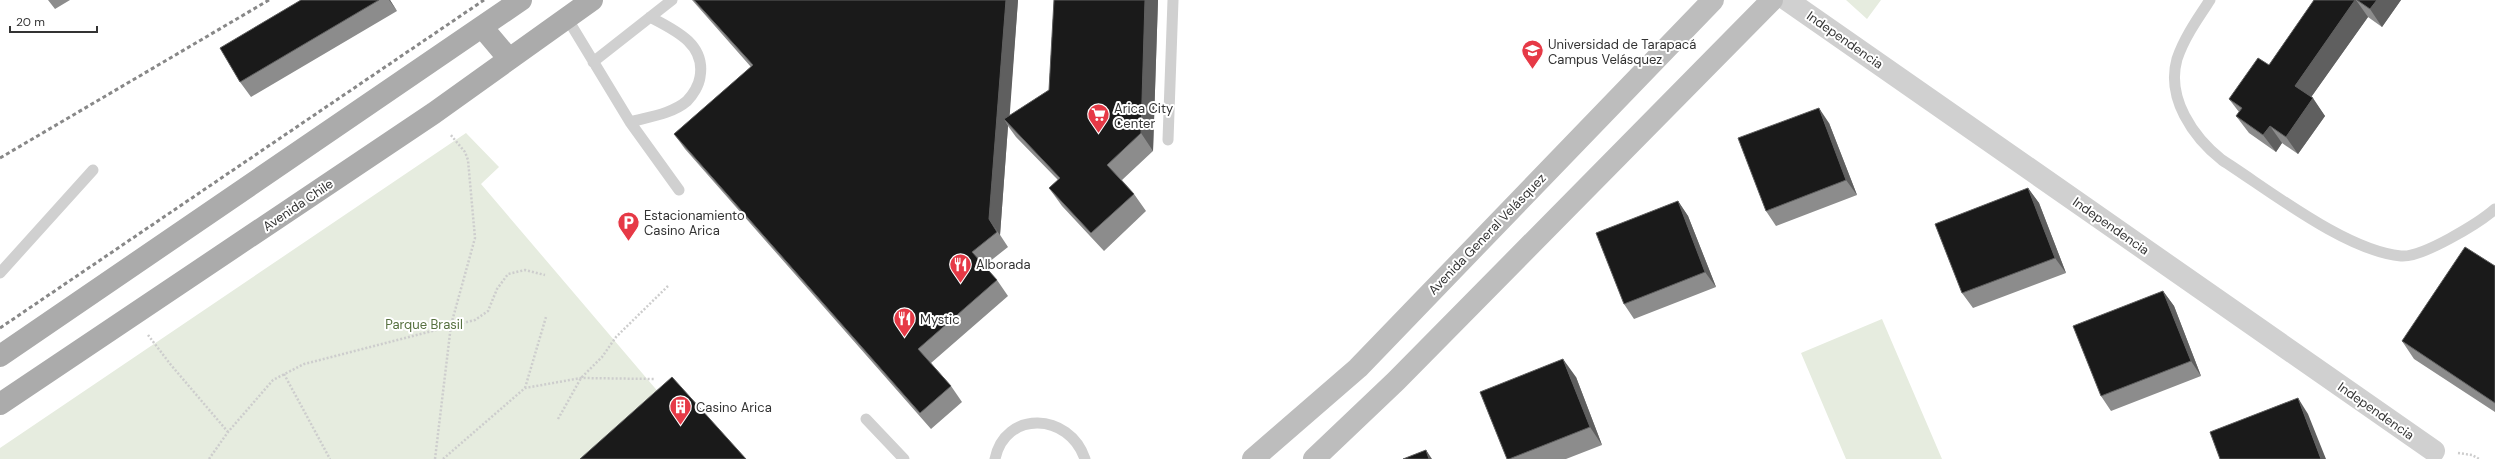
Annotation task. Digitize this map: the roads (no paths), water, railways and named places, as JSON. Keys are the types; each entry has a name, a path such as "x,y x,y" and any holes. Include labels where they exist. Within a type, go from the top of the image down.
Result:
{"main road":[{"path":"0,356 521,0"},
{"name":"Avenida Chile","path":"0,404 434,113 592,0"},
{"name":"Avenida General Velásquez","path":"1252,459 1358,368 1713,0"},
{"path":"1314,459 1407,370 1772,0"},
{"path":"482,27 509,60"}],"street":[{"name":"Independencia","path":"1787,0 2434,451"}],"lane":[{"path":"593,62 672,0"},
{"path":"1168,140 1173,0"},
{"path":"2210,0 2186,39 2177,60 2174,80 2177,96 2190,127 2210,150 2222,160 2335,233 2370,248 2402,256 2445,241 2465,230 2495,208"},
{"path":"630,122 672,110 687,101 699,84 702,68 696,48 681,34 650,17"},
{"path":"566,18 630,122 679,190"},
{"path":"0,273 93,170"},
{"path":"866,419 904,459"},
{"path":"995,459 1004,439 1016,429 1030,423 1045,423 1060,427 1072,435 1081,448 1085,459"}],"railway":[{"path":"0,158 269,0"},
{"path":"0,328 484,0"}],"place":[{"name":"Universidad de Tarapacá Campus Velásquez","path":"1532,70"},
{"name":"Arica City Center","path":"1099,134"},
{"name":"Estacionamiento Casino Arica","path":"629,242"},
{"name":"Alborada","path":"961,284"},
{"name":"Mystic","path":"905,338"},
{"name":"Casino Arica","path":"681,426"}],"park label":[{"name":"Parque Brasil","path":"424,324"}]}
